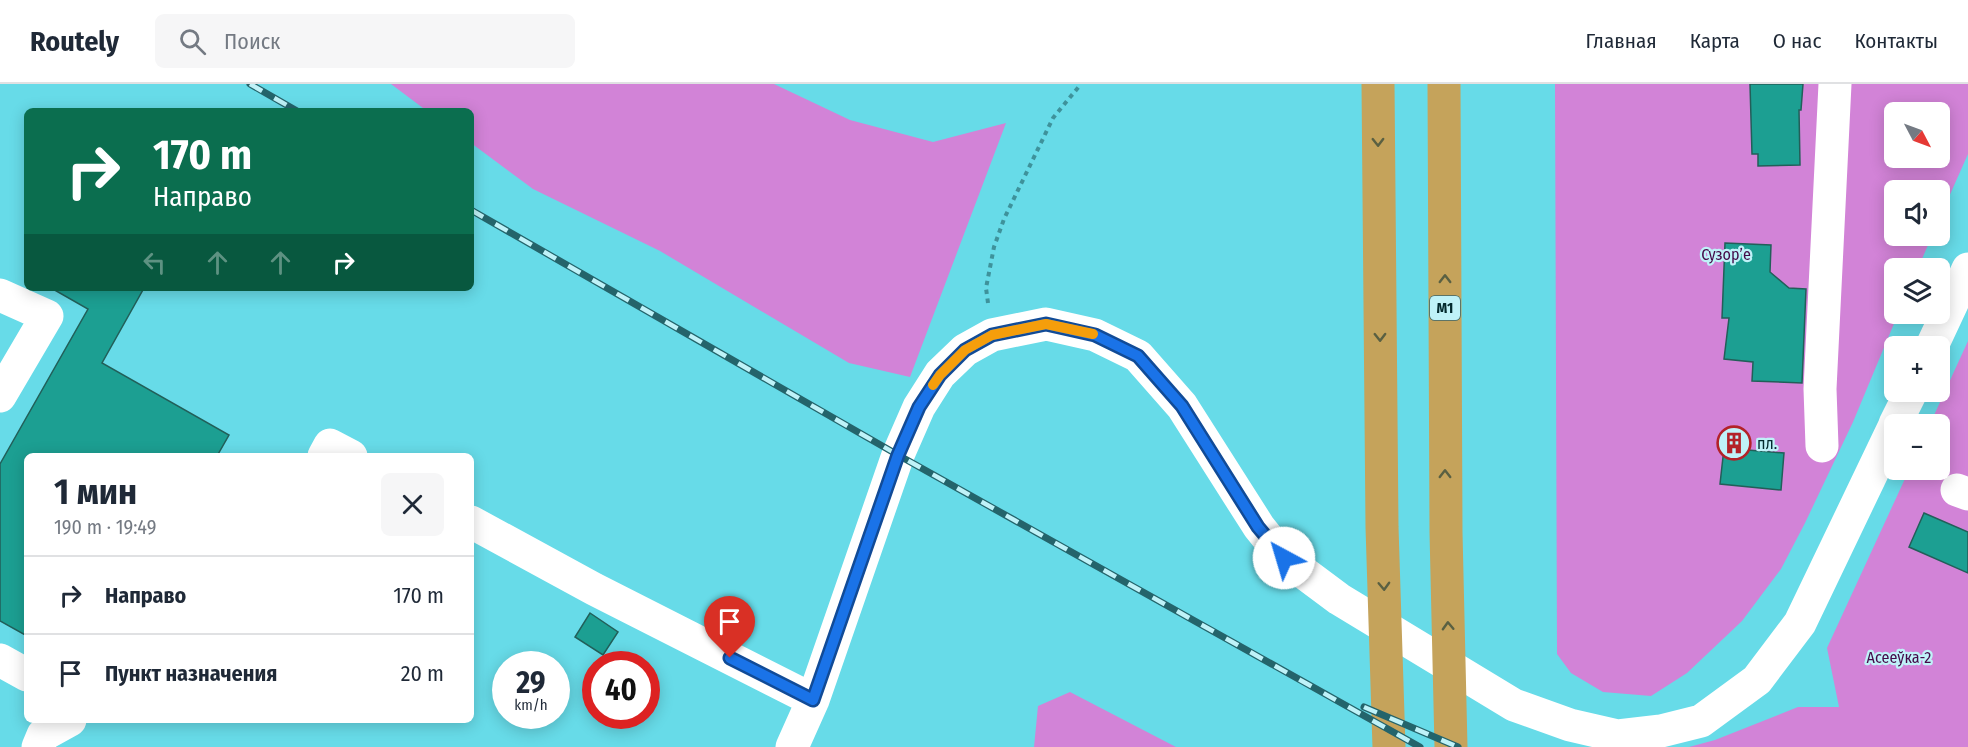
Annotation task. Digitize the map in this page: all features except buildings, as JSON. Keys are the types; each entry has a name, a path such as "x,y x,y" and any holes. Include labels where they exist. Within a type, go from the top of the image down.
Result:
{"highway":[{"path":"1378,84 1382,527 1389,747"},
{"name":"М1","path":"1444,84 1446,532 1451,747"}],"street":[{"path":"1822,446 1820,389 1835,84"},
{"path":"1937,336 1968,269"},
{"path":"0,295 46,316 0,396"},
{"path":"792,747 813,700 898,455 919,407 940,375 965,350 992,335 1046,324 1095,335 1138,356 1182,406 1258,527 1284,558 1339,599 1514,705 1570,725 1618,736 1661,731 1701,722 1757,680 1800,623 1884,449"},
{"path":"326,453 330,445 345,453"},
{"path":"474,524 594,589 813,700"},
{"path":"0,660 24,673"}],"path":[{"path":"992,335 987,288 994,247 1004,219 1053,118 1081,84"}],"green space":[{"path":"391,84 774,84 850,120 933,142 1006,123 910,377 849,363 660,251 533,189 474,145 474,108 423,108"},
{"name":"Сузорʼе","path":"1555,84 1968,84 1968,154 1950,194 1950,180 1884,180 1884,246 1928,246 1922,258 1884,258 1884,324 1894,324 1889,336 1884,336 1884,348 1853,422 1781,569 1742,621 1687,673 1651,696 1603,692 1571,673 1557,654"},
{"name":"Асееўка-2","path":"1968,341 1968,747 1689,747 1715,740 1798,707 1839,707 1827,648 1904,480 1950,480 1950,414 1935,414 1940,402 1950,402 1950,380"},
{"path":"1070,692 1176,747 1034,747 1038,706"}],"railway":[{"path":"250,84 292,108"},
{"path":"474,212 898,455 1420,747"},
{"path":"1364,707 1458,747"}],"slow traffic":[{"path":"933,385 965,350 992,335 1046,324 1093,334"}],"place":[{"name":"пл.","path":"1734,443"}],"route":[{"path":"730,658 813,700 898,455 919,407 940,375 965,350 992,335 1046,324 1095,335 1138,356 1182,406 1258,527 1284,558"}]}
